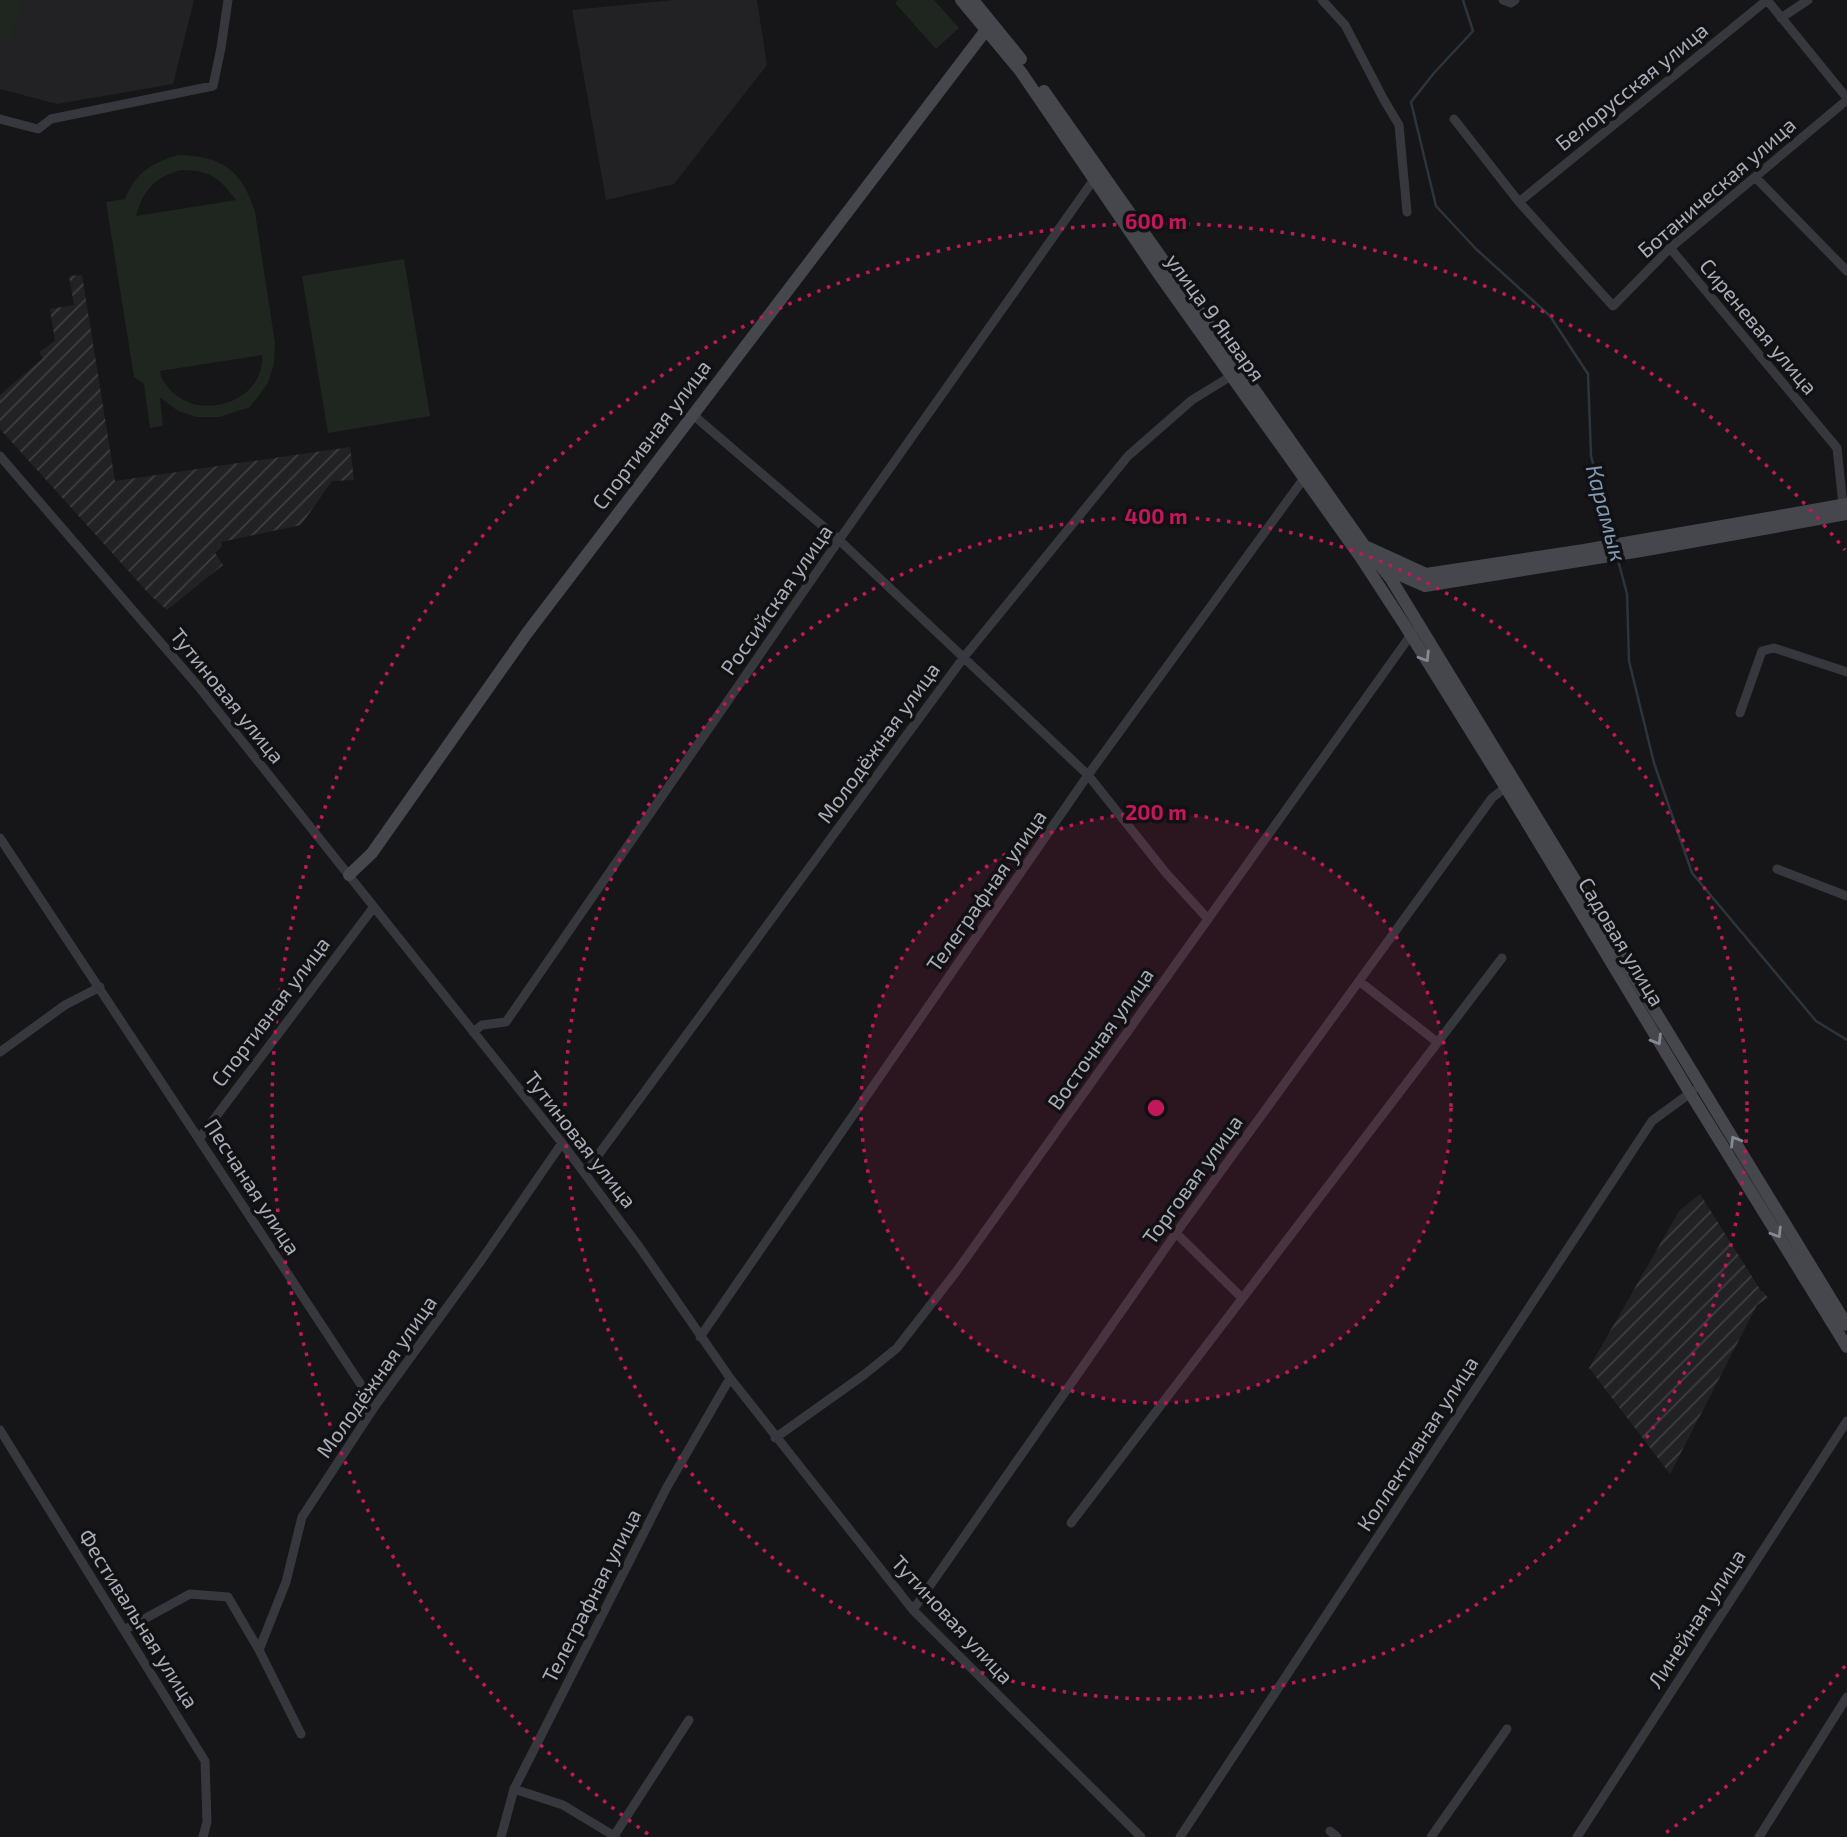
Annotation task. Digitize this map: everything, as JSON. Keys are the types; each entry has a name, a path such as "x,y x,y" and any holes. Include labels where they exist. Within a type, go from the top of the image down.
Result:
{"street":[{"path":"0,118 38,129 51,119 213,86 228,0"},
{"name":"улица 9 Января","path":"961,0 1028,67 1097,174 1363,552"},
{"name":"улица 9 Января","path":"973,0 990,28"},
{"path":"1322,0 1345,25 1399,125 1407,212"},
{"path":"1503,0 1511,3 1515,0"},
{"path":"1767,0 1847,99"},
{"name":"Белорусская улица","path":"1519,201 1767,0"},
{"path":"1782,18 1808,0"},
{"name":"Спортивная улица","path":"349,875 372,853 527,633 990,28"},
{"name":"Ботаническая улица","path":"1519,201 1613,306 1670,248 1847,99"},
{"path":"1454,119 1519,201"},
{"name":"Российская улица","path":"473,1032 482,1025 506,1022 839,540 1097,174"},
{"path":"1755,177 1847,271"},
{"name":"Сиреневая улица","path":"1670,248 1837,448 1846,507"},
{"name":"Молодёжная улица","path":"585,1173 964,657 1128,456 1192,400 1236,373"},
{"path":"692,414 839,540 1088,775 1166,873 1208,919"},
{"name":"Тутиновая улица","path":"0,456 198,686 562,1143 775,1438 913,1610 1141,1837"},
{"name":"Телеграфная улица","path":"700,1337 1088,775 1307,473"},
{"path":"1381,567 1425,586 1846,507"},
{"path":"1363,552 1426,574 1585,555"},
{"path":"1363,552 1391,579 1415,629"},
{"name":"Садовая улица","path":"1363,552 1415,629 1510,784 1847,1347"},
{"name":"Восточная улица","path":"775,1438 897,1348 956,1272 1415,629"},
{"path":"1740,713 1762,651 1774,648 1847,672"},
{"name":"Торговая улица","path":"913,1610 1177,1233 1359,981 1492,798 1510,784"},
{"name":"Песчаная улица","path":"0,838 375,1406"},
{"path":"1777,869 1847,896"},
{"name":"Спортивная улица","path":"200,1139 373,908"},
{"path":"1071,1522 1502,958"},
{"path":"1359,981 1437,1042"},
{"path":"0,1052 65,1005 100,988"},
{"name":"Садовая улица","path":"1695,1089 1847,1325"},
{"name":"Коллективная улица","path":"1180,1837 1652,1121 1695,1089"},
{"name":"Молодёжная улица","path":"259,1650 286,1581 302,1517 375,1406 480,1262 562,1143"},
{"path":"1177,1233 1242,1298"},
{"name":"Телеграфная улица","path":"501,1837 514,1789 667,1487 730,1378"},
{"name":"Линейная улица","path":"1577,1837 1847,1421"},
{"name":"Фестивальная улица","path":"0,1430 205,1761 207,1822 203,1837"},
{"path":"124,1630 190,1594 228,1597 259,1650 301,1734"},
{"path":"1759,1837 1847,1697"},
{"path":"514,1789 563,1805 615,1836 690,1720"},
{"path":"1430,1837 1507,1729"}],"shaded area":[{"path":"0,0 194,0 173,84 57,104 0,89"},
{"path":"0,0 23,0 10,43 0,40"},
{"path":"673,0 757,0 767,65 674,184 606,200 572,10"},
{"path":"898,0 934,0 959,28 936,49 895,3"},
{"path":"178,155 193,156 218,162 237,176 244,186 255,212 275,343 274,363 268,383 250,407 219,417 197,417 178,411 161,398 163,426 150,428 144,384 134,377 106,202 125,199 140,175","holes":["181,170 200,172 213,177 236,200 136,216 151,186","262,355 260,372 252,386 241,396 210,406 179,398 167,386 160,371"]},
{"path":"404,259 430,416 328,433 302,276"},
{"path":"82,275 115,481 350,447 354,480 332,481 301,525 221,542 222,546 215,553 223,565 167,610 151,596 0,429 0,395 43,358 39,352 55,341 50,309 74,305 69,276"},
{"path":"1700,1194 1768,1298 1757,1305 1670,1474 1589,1368 1679,1211"}],"waterway":[{"name":"Карамык","path":"1463,0 1473,31 1411,102 1436,206 1476,249 1550,316 1588,374 1591,456 1613,540"},
{"name":"Карамык","path":"1618,560 1627,594 1629,661 1654,763 1692,873 1816,1021 1847,1040"}]}
